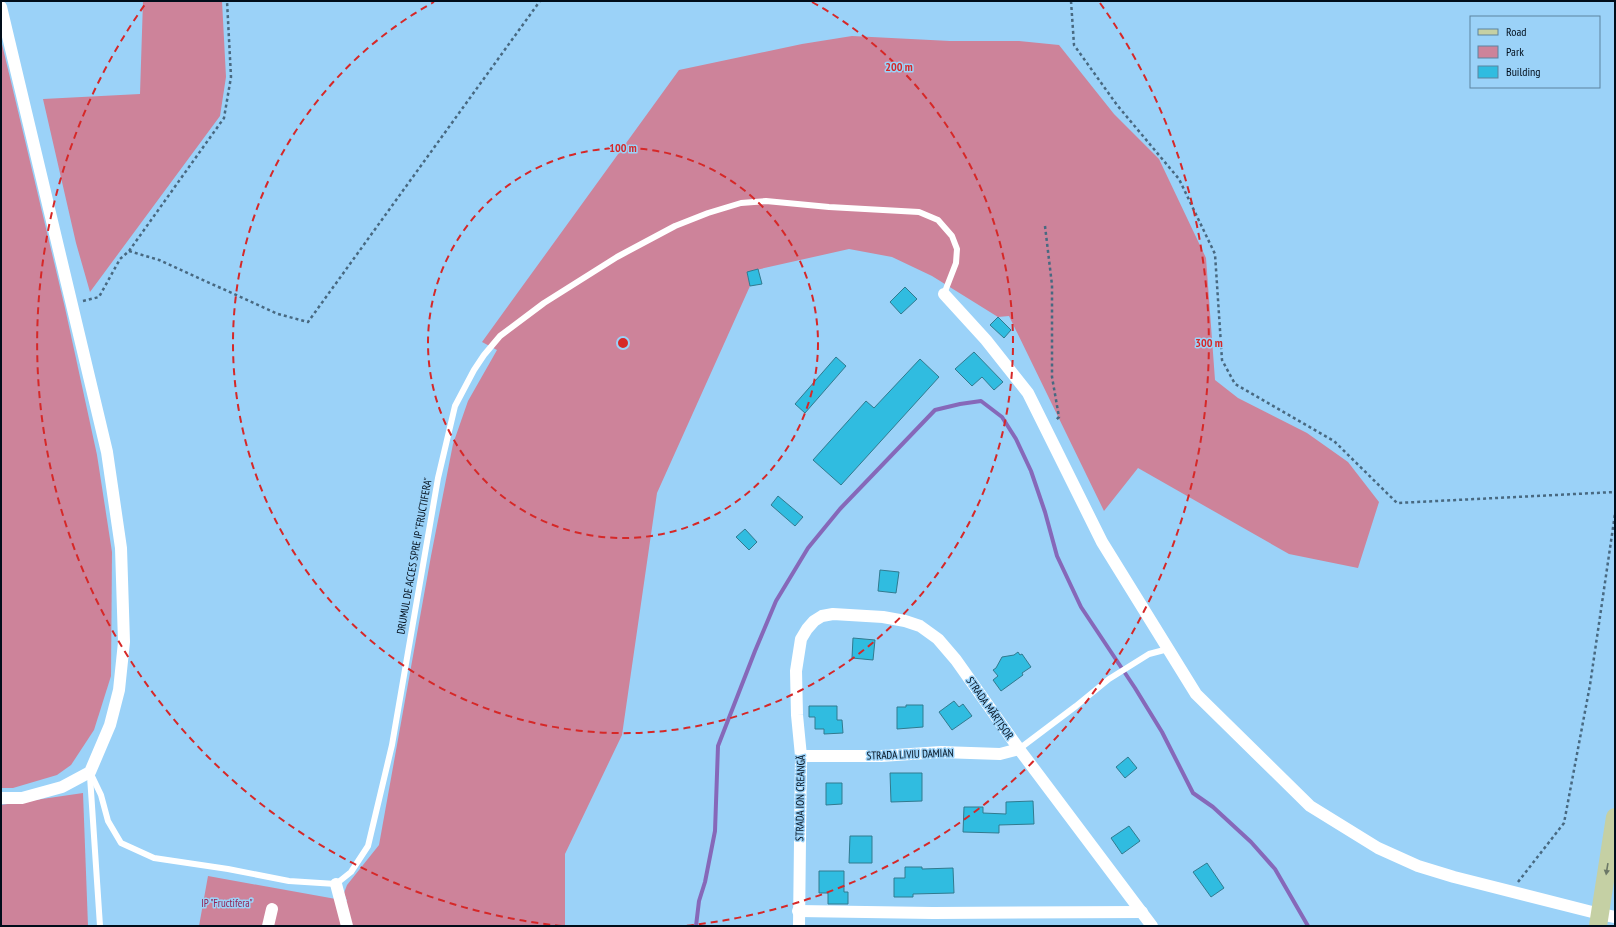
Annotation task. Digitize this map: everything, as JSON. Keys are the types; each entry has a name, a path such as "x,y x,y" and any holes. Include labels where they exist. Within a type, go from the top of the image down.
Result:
{"main road":[{"path":"1604,919 1615,817"}],"street":[{"path":"1,7 107,452 121,548 124,642 119,690 110,726 90,772 62,787 22,798 1,798"},
{"path":"944,294 986,340 1028,393 1102,542 1196,694 1310,806 1378,848 1418,866 1454,878 1510,892 1604,919"},
{"name":"STRADA MĂRȚIȘOR","path":"796,671 801,640 807,629 814,621 822,616 833,614 883,617 920,626 938,639 956,660 1019,749 1152,926"},
{"name":"STRADA ION CREANGĂ","path":"796,671 797,715 801,756 798,926"},
{"name":"STRADA LIVIU DAMIAN","path":"801,756 881,756 941,752 1000,754 1019,749"},
{"path":"336,884 346,926"},
{"path":"268,926 272,909"},
{"path":"798,911 933,913 1142,912"}],"lane":[{"name":"DRUMUL DE ACCES SPRE IP \"FRUCTIFERA\"","path":"336,884 351,872 368,846 392,745 438,478 455,406 474,370 500,336 544,303 617,257 675,226 708,213 741,204 766,201 829,207 919,212 938,220 952,236 957,248 956,263 944,294"},
{"path":"1019,749 1109,679 1135,661 1149,654 1168,649"},
{"path":"90,772 101,795 108,821 121,843 154,858 228,869 289,881 336,884"},
{"path":"90,772 100,926"}],"path":[{"path":"71,304 99,297 120,259 129,251 224,118 231,77 227,1"},
{"path":"129,251 158,260 278,314 308,322 540,1"},
{"path":"1071,1 1074,45 1117,105 1179,179 1215,254 1222,360 1235,384 1334,441 1397,503 1615,492"},
{"path":"1045,226 1052,285 1052,378 1059,417 1047,431"},
{"path":"1510,892 1564,823 1590,685 1615,514"}],"green space":[{"path":"143,1 222,1 226,77 220,116 90,292 76,243 43,99 140,94"},
{"name":"IP \"Fructifera\"","path":"852,36 950,41 1019,41 1059,45 1114,114 1159,159 1206,258 1215,380 1238,398 1307,433 1348,462 1379,502 1358,568 1289,554 1138,468 1104,511 1009,316 998,317 932,276 892,257 849,249 747,272 750,286 657,493 622,735 565,854 565,926 199,926 208,876 347,901 344,893 347,885 379,845 431,556 453,444 468,401 497,350 482,342 679,70 802,44"},
{"path":"1,40 65,308 97,455 112,552 111,676 94,730 71,765 57,775 13,788 1,788"},
{"path":"83,793 88,926 1,926 1,805"}],"building":[{"path":"758,269 762,284 750,286 747,272"},
{"path":"905,287 917,299 901,314 890,302"},
{"path":"998,317 1011,330 1004,338 990,325"},
{"path":"974,352 1003,382 994,390 982,377 972,386 955,369"},
{"path":"836,357 846,366 805,413 795,404"},
{"path":"920,359 939,377 841,485 813,460 866,401 874,408"},
{"path":"778,496 803,517 795,526 771,505"},
{"path":"745,529 757,542 749,550 736,537"},
{"path":"880,570 899,572 896,593 878,591"},
{"path":"853,638 875,640 873,660 852,658"},
{"path":"1018,652 1020,655 1022,654 1031,667 1022,673 1023,675 1001,691 993,680 998,676 993,670 996,668 1002,657 1014,655"},
{"path":"954,701 959,707 963,704 972,716 952,730 939,712"},
{"path":"906,705 923,705 923,727 897,729 897,707 906,707"},
{"path":"809,706 837,706 837,720 842,720 843,733 824,734 824,729 815,729 815,717 809,717"},
{"path":"1128,757 1137,768 1125,778 1116,767"},
{"path":"890,773 922,773 922,801 891,802"},
{"path":"826,783 842,783 842,804 826,805"},
{"path":"1033,801 1034,824 999,825 999,833 963,832 964,807 983,807 983,813 1006,814 1006,802"},
{"path":"1129,826 1140,841 1122,854 1111,838"},
{"path":"850,836 872,836 872,863 849,863"},
{"path":"1207,863 1224,888 1211,897 1193,872"},
{"path":"905,867 922,867 922,869 953,868 954,893 913,894 913,897 894,897 894,878 905,878"},
{"path":"819,871 844,871 844,892 848,892 848,904 828,904 828,893 819,893"}],"waterway":[{"path":"696,926 699,901 705,882 715,831 718,746 776,601 808,548 840,509 935,410 981,401 1002,417 1016,439 1031,471 1045,512 1057,556 1081,607 1135,688 1162,732 1193,793 1213,807 1251,842 1275,869 1308,926"}]}
